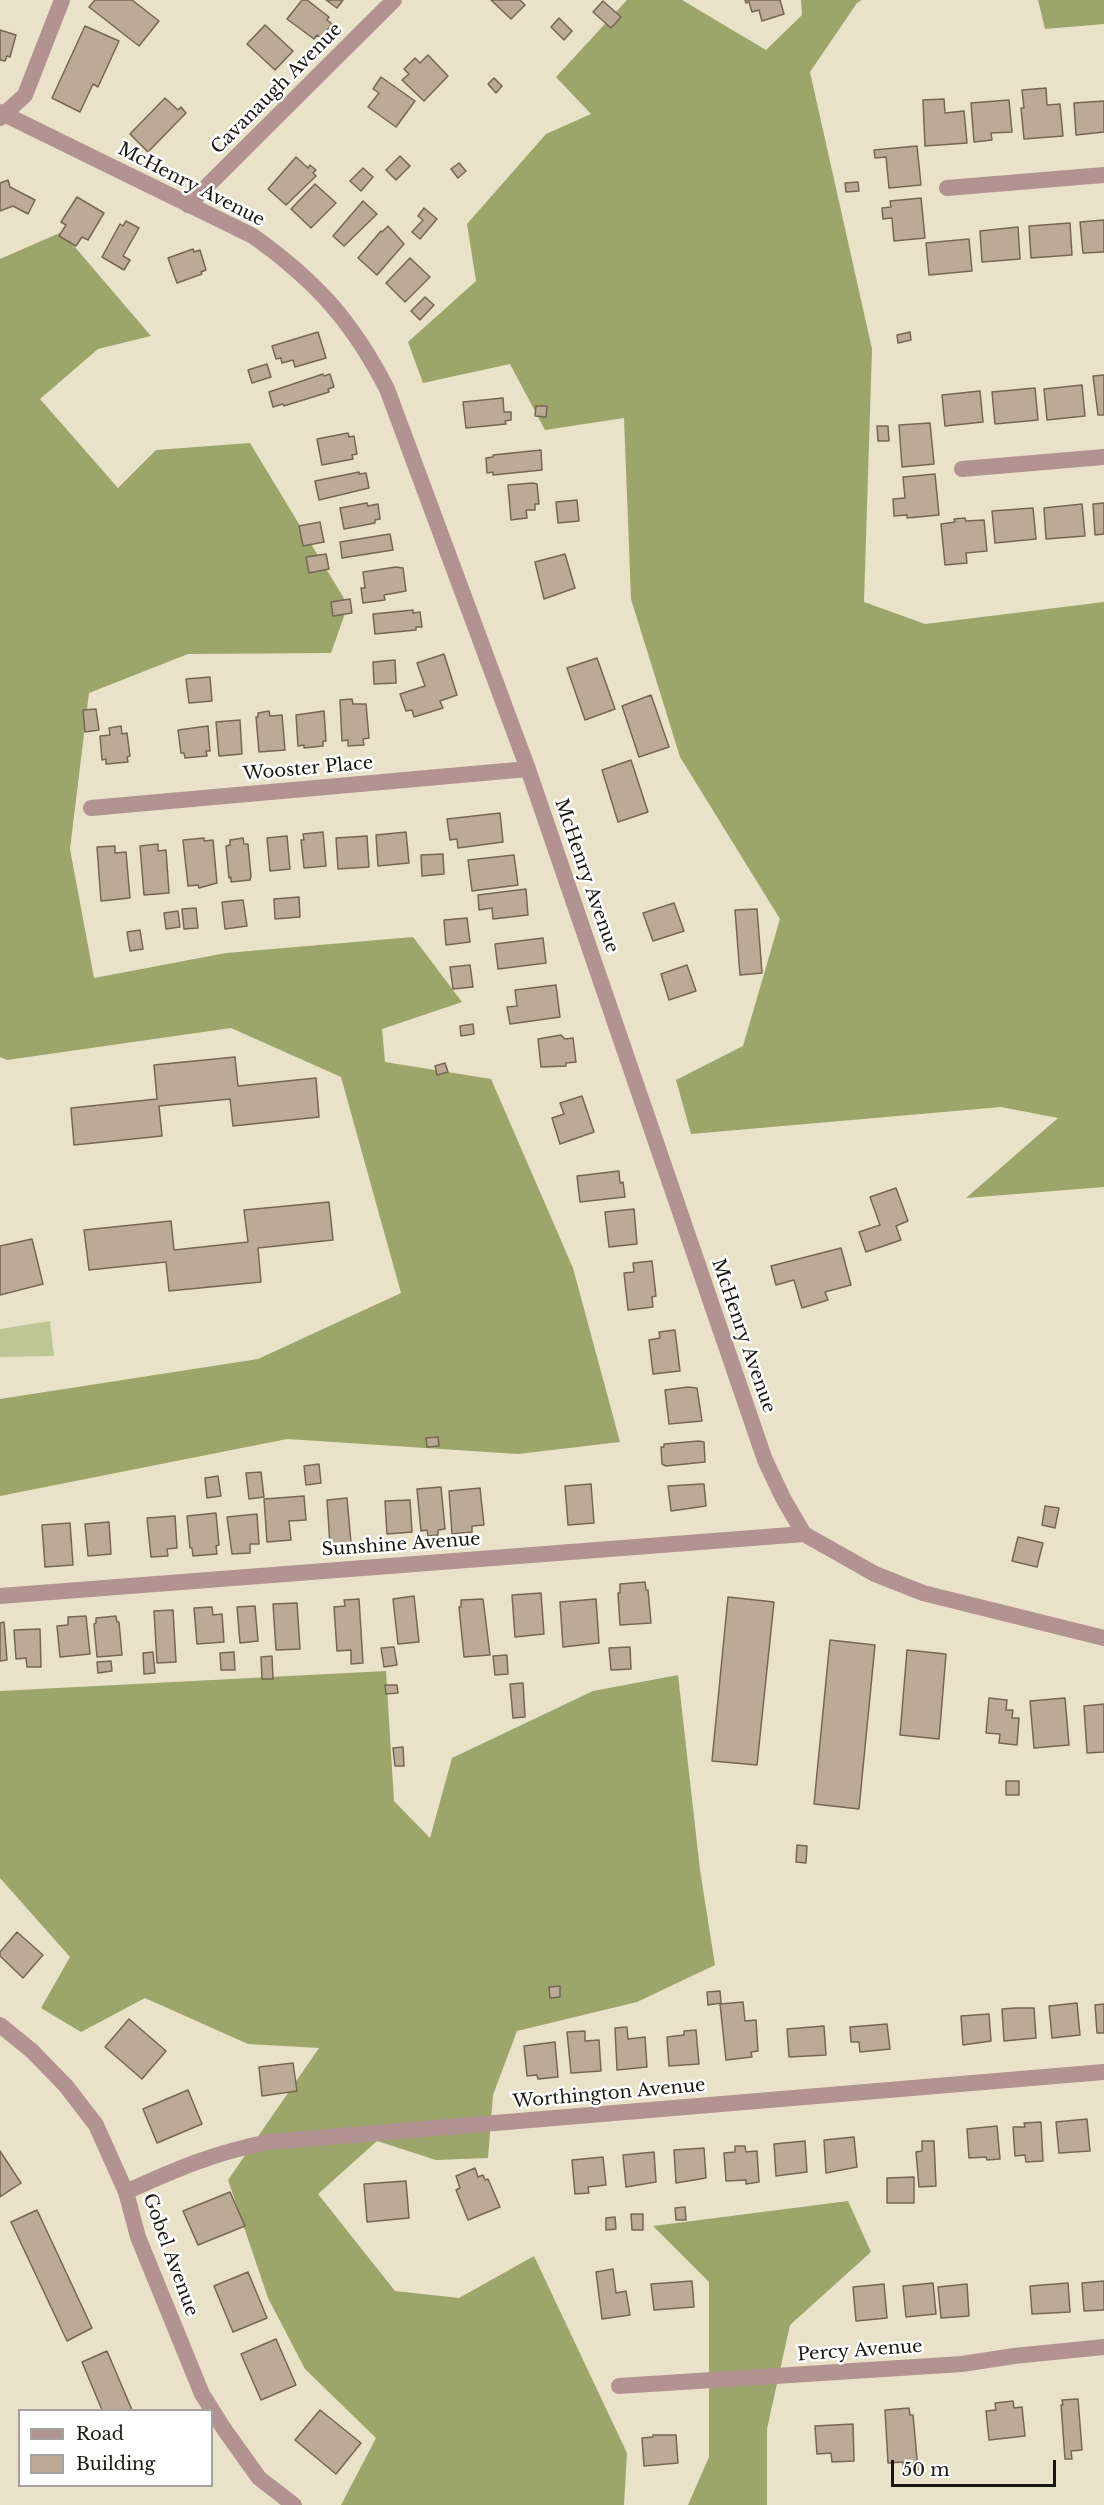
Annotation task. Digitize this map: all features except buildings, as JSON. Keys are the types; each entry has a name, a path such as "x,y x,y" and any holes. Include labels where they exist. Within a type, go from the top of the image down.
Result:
{"street":[{"path":"2,115 22,100 62,0"},
{"name":"Cavanaugh Avenue","path":"188,205 394,0"},
{"name":"McHenry Avenue","path":"2,115 253,236 286,260 317,288 345,319 368,352 387,389 528,769 765,1460 804,1534"},
{"path":"946,188 1104,175"},
{"path":"962,469 1104,457"},
{"name":"Wooster Place","path":"91,808 528,769"},
{"path":"804,1534 875,1574 923,1593 1104,1638"},
{"name":"Sunshine Avenue","path":"0,1596 804,1534"},
{"name":"Gobel Avenue","path":"0,2025 32,2051 66,2086 96,2126 126,2192 138,2237 202,2394 212,2409"},
{"name":"Worthington Avenue","path":"126,2192 188,2163 227,2150 268,2142 1104,2072"},
{"name":"Percy Avenue","path":"619,2386 962,2364 1104,2347"},
{"name":"Gobel Avenue","path":"213,2411 260,2478 294,2505"}],"green space":[{"path":"627,0 682,0 766,50 802,15 801,0 862,0 857,3 810,72 872,349 864,602 925,624 1104,602 1104,1187 966,1198 1058,1118 1001,1107 691,1134 676,1080 743,1046 780,919 680,757 631,599 624,418 545,430 510,364 423,383 408,342 476,281 467,224 546,134 591,114 556,77"},
{"path":"1038,0 1104,0 1104,24 1045,29"},
{"path":"62,232 151,336 98,349 40,399 118,488 156,450 250,443 348,605 331,653 188,654 89,693 70,849 94,978 226,953 413,937 462,1002 382,1029 385,1062 491,1079 573,1268 620,1442 518,1454 287,1439 0,1496 0,1399 258,1359 401,1293 341,1077 231,1028 7,1060 0,1057 0,259"},
{"path":"50,1321 54,1356 0,1357 0,1329"},
{"path":"386,1671 394,1801 430,1838 452,1758 593,1691 678,1675 700,1870 715,1965 637,2002 517,2031 493,2095 488,2158 436,2160 377,2141 318,2194 395,2291 459,2298 534,2256 627,2453 624,2505 341,2505 376,2438 305,2369 268,2298 228,2180 319,2048 248,2044 145,1998 81,2032 41,2008 70,1957 0,1878 0,1691"},
{"path":"848,2201 871,2252 790,2325 767,2429 767,2505 688,2505 709,2457 709,2282 653,2226"}]}
